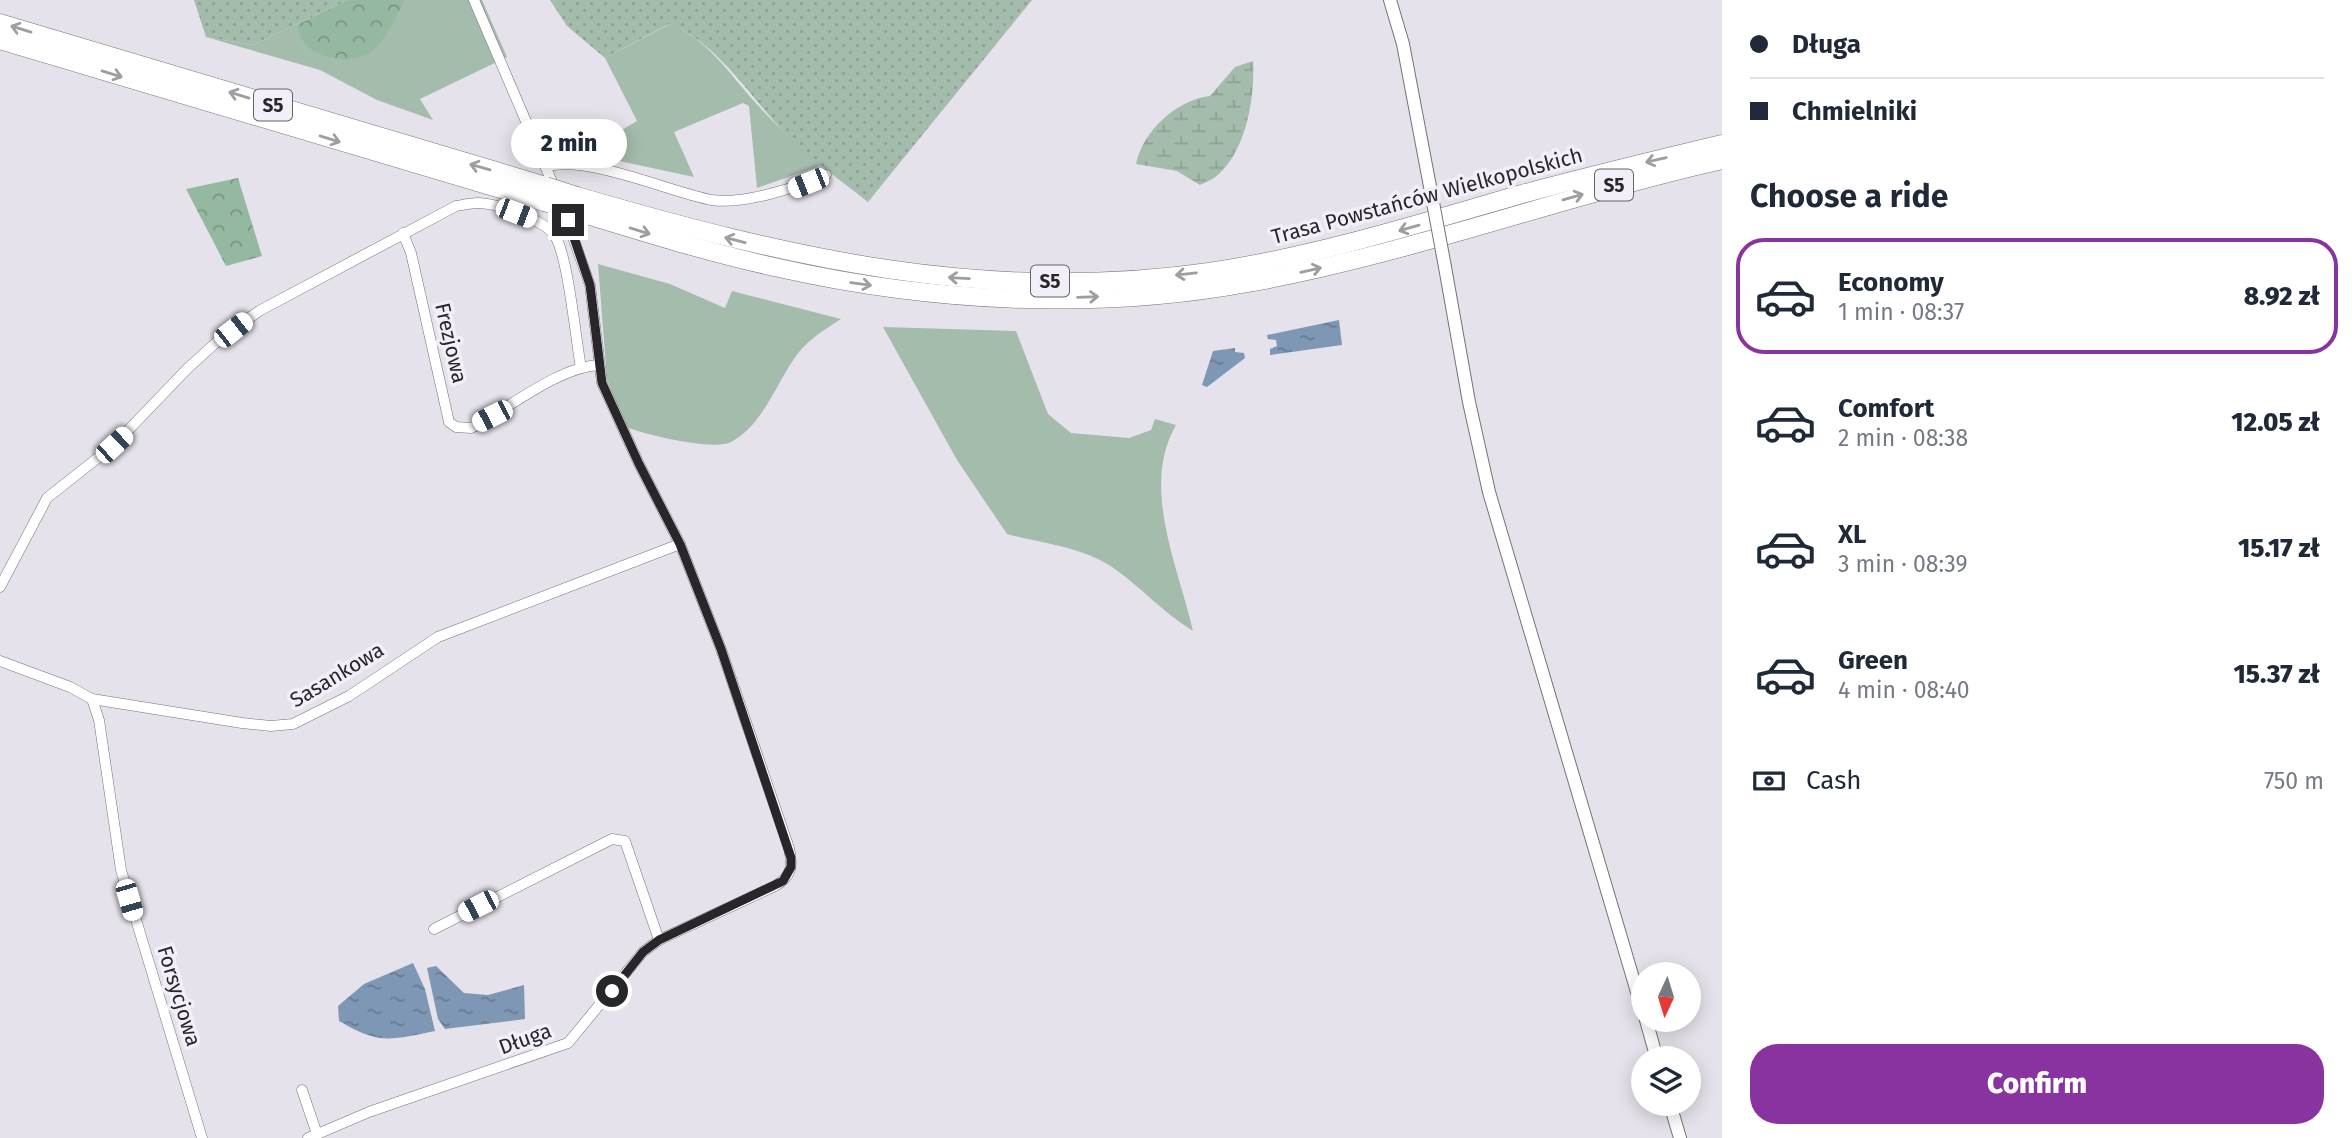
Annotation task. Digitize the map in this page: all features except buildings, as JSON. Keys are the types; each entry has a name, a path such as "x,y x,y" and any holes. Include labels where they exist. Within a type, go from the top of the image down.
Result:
{"highway":[{"name":"Trasa Powstańców Wielkopolskich","path":"0,23 545,194 730,257 843,281 914,291 978,295 1128,296 1244,284 1381,254 1577,195 1722,160"},
{"name":"Trasa Powstańców Wielkopolskich","path":"0,40 545,194"},
{"name":"Trasa Powstańców Wielkopolskich","path":"576,204 861,267 926,276 1090,281 1207,272 1284,259 1349,244 1610,171 1722,144"}],"street":[{"name":"Długa","path":"312,1136 369,1112 568,1043 643,952 659,940 775,886 789,876 791,867 789,848 721,649 680,544 612,409 599,365 590,285 546,167 474,0"},
{"path":"1390,0 1403,44 1481,461 1517,592 1631,972"},
{"path":"546,167 561,164 587,166 726,201 789,190 827,175"},
{"path":"0,587 47,498 114,445 188,368 246,320 456,206 478,203 537,221 555,236 566,276 580,368"},
{"name":"Frezjowa","path":"403,233 411,253 449,422 456,427 471,428 580,368 599,365"},
{"name":"Sasankowa","path":"0,661 70,687 92,699 242,723 293,724 349,696 438,637 680,544"},
{"name":"Forsycjowa","path":"92,699 99,720 121,870 202,1138"},
{"path":"434,929 612,839 625,841 629,849 642,899 659,940"},
{"path":"302,1090 312,1136"},
{"path":"1674,1116 1680,1138"}],"green space":[{"path":"194,0 348,0 253,45 206,37"},
{"path":"348,0 482,0 507,57 420,99 433,120 377,100 320,70 206,37 253,45"},
{"path":"348,0 405,0 382,40 365,55 338,59 312,50 300,36 297,25"},
{"path":"550,0 1032,0 868,202 793,141 720,59 687,32 669,24 605,58 567,26"},
{"path":"670,24 706,47 770,118 822,165 757,188 749,106 743,103 674,132 694,177 582,153 637,121 605,58"},
{"path":"1253,61 1251,105 1243,136 1229,163 1217,176 1200,185 1177,171 1136,164 1146,140 1163,119 1185,104 1210,96 1235,67"},
{"path":"238,178 262,256 226,266 186,189"},
{"path":"598,264 670,284 725,308 732,291 841,319 813,338 799,352 752,425 731,442 710,445 663,438 626,427 607,379"},
{"path":"883,327 1016,331 1048,414 1071,433 1129,438 1151,430 1155,419 1176,425 1166,449 1162,501 1172,554 1193,631 1122,574 1100,560 1075,550 1007,534 957,460"}],"water":[{"path":"1339,320 1342,345 1270,355 1270,349 1277,346 1276,340 1268,339 1267,335"},
{"path":"1235,348 1235,352 1244,353 1245,358 1207,387 1202,385 1213,351"},
{"path":"413,963 425,989 435,1031 407,1037 376,1037 339,1021 338,1006 364,984"},
{"path":"436,966 464,993 488,995 524,985 525,1019 445,1029 438,1019 427,968"}],"route":[{"path":"568,220 590,285 602,383 612,409 680,544 721,649 791,858 789,876 783,881 659,940 643,952 612,991"}]}
